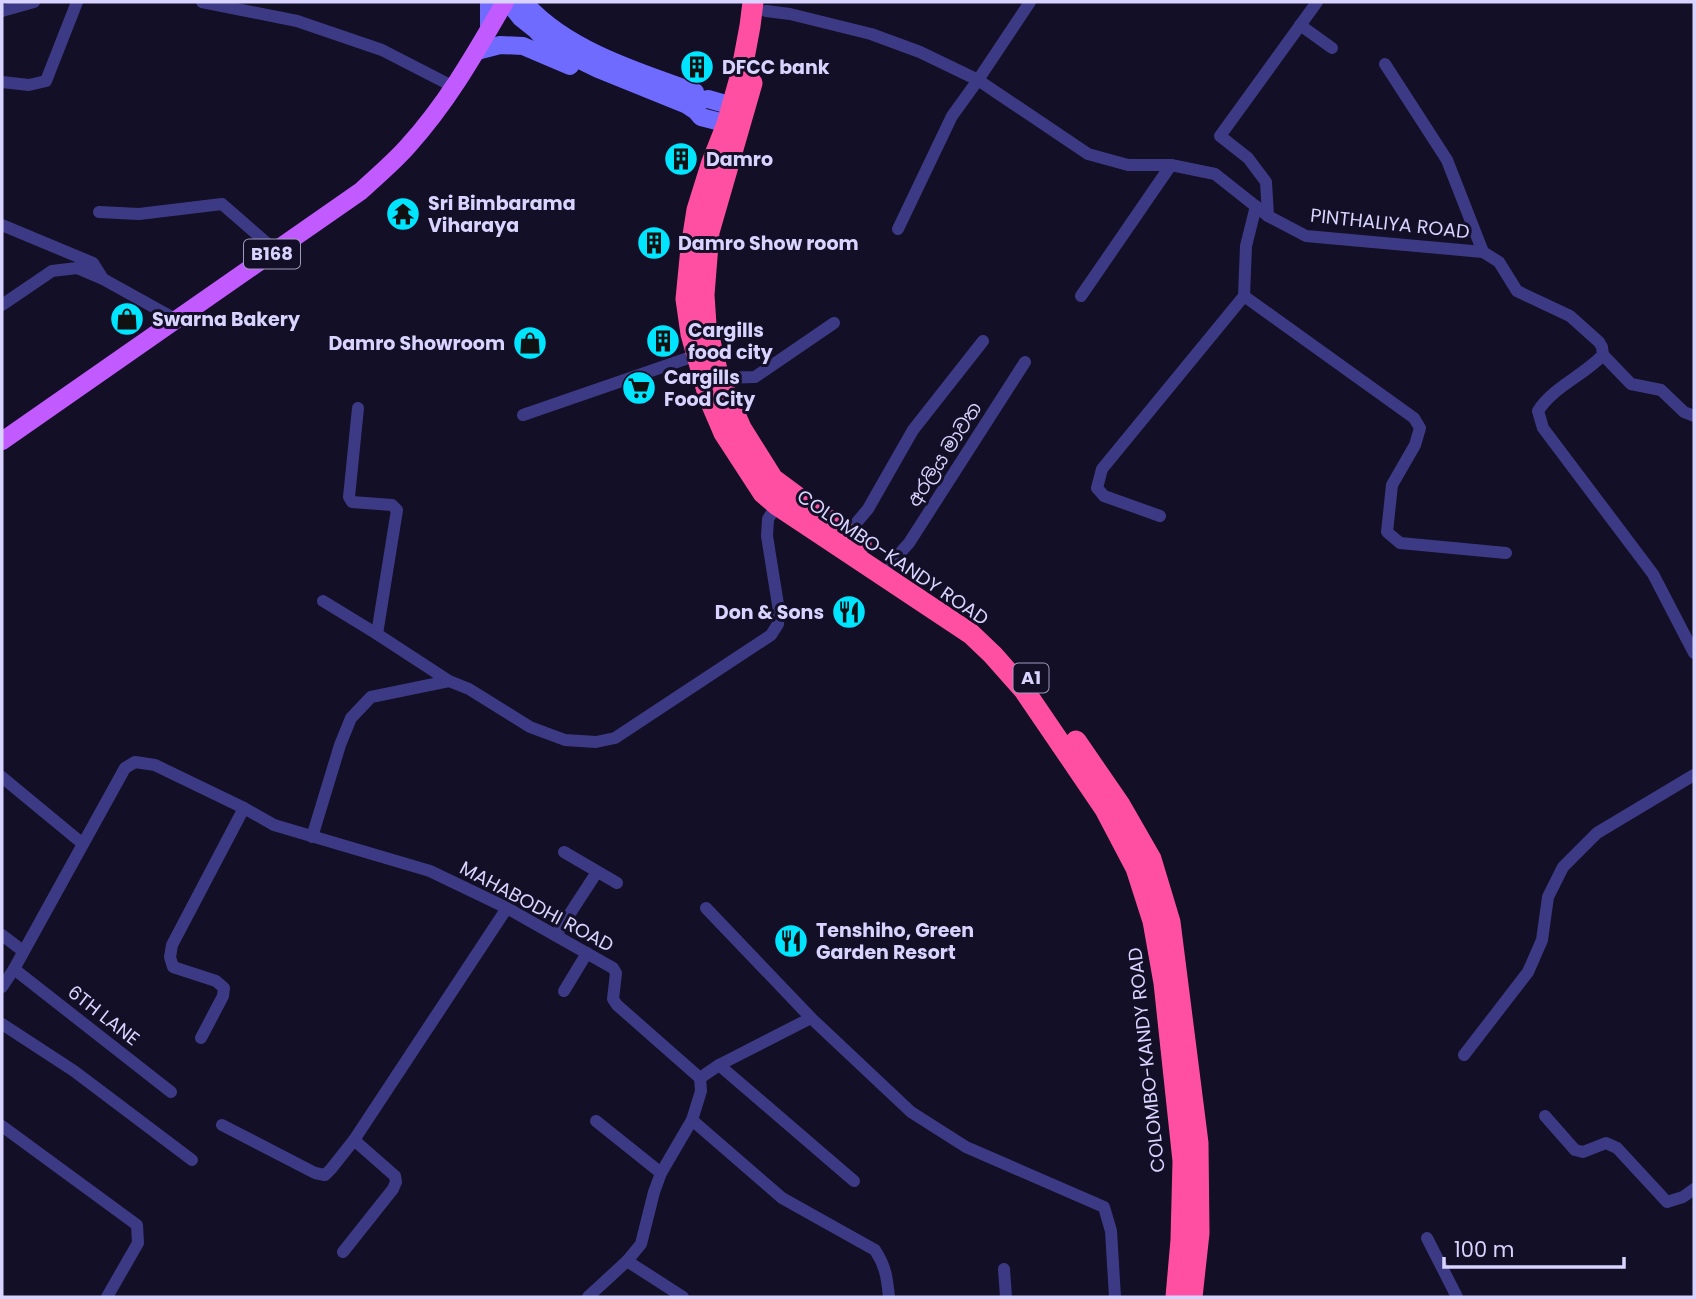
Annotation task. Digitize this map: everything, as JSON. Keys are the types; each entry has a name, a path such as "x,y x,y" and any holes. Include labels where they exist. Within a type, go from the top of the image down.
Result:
{"highway":[{"name":"COLOMBO-KANDY ROAD","path":"762,5 761,49 701,199 691,248 686,299 691,334 709,398 724,433 763,493 971,634 993,655 1024,690 1105,809 1136,868 1153,921 1164,983 1183,1161 1176,1297"},
{"name":"COLOMBO-KANDY ROAD","path":"736,117 707,246 704,305 719,378 741,429 773,479 847,534 981,624 1026,669 1120,805 1151,859 1170,922 1198,1143 1199,1233 1192,1297"}],"main road":[{"name":"B168","path":"2,441 361,191 409,144 454,88 477,51 492,16 507,2"}],"street":[{"path":"2,11 34,2"},
{"path":"2,82 29,85 46,81 77,2"},
{"path":"202,2 297,22 382,50 454,88"},
{"path":"507,2 544,39 561,51 687,105 701,117"},
{"path":"524,2 537,16 584,49 700,93 736,117"},
{"path":"898,229 951,116 1030,2"},
{"path":"1268,216 1266,182 1248,158 1220,136 1317,2"},
{"name":"PINTHALIYA ROAD","path":"762,5 790,15 871,34 920,52 978,80 1088,154 1128,165 1171,165 1215,174 1268,216 1306,236 1483,252 1499,262 1517,291 1570,316 1599,342 1603,355 1631,384 1661,390 1684,412 1694,416"},
{"path":"1300,25 1332,47"},
{"path":"536,30 581,55 640,80 697,101 708,99"},
{"path":"477,51 500,46 523,46 657,102 701,117 736,117"},
{"path":"1385,64 1447,160 1483,252"},
{"path":"1082,296 1171,165"},
{"path":"99,212 139,214 222,204 276,251"},
{"path":"1160,516 1104,496 1097,488 1102,469 1244,296 1246,246 1256,206"},
{"path":"2,225 93,262 103,279"},
{"path":"2,305 52,271 77,268 103,279 177,320"},
{"path":"1244,296 1414,418 1420,428 1415,445 1392,485 1387,532 1400,542 1506,553"},
{"path":"719,378 755,377 834,323"},
{"path":"847,534 868,509 913,430 983,341"},
{"path":"523,415 696,355"},
{"path":"1603,355 1595,364 1545,399 1538,411 1543,428 1653,574 1694,653"},
{"name":"අරලිය මාවත","path":"891,563 909,543 1025,362"},
{"path":"358,408 349,497 352,502 393,505 397,510 377,634"},
{"path":"323,601 449,681 469,689 530,727 565,740 596,742 615,738 771,635 778,624 779,611 767,536 768,519 777,505"},
{"path":"312,837 351,718 371,697 449,681"},
{"name":"MAHABODHI ROAD","path":"2,987 125,768 135,762 155,765 274,825 429,871 508,908 613,968 613,999 617,1005 700,1077"},
{"path":"1464,1055 1528,972 1542,940 1548,897 1563,867 1597,833 1694,775"},
{"path":"2,777 83,844"},
{"path":"201,1038 223,996 223,988 216,981 173,967 170,957 172,945 244,808"},
{"path":"564,852 617,883"},
{"path":"556,935 597,872"},
{"path":"222,1125 315,1173 325,1175 354,1140 508,908"},
{"path":"706,908 811,1018 911,1112 966,1147 1104,1207 1111,1231 1115,1297"},
{"path":"2,935 23,951"},
{"path":"564,991 587,953"},
{"name":"6TH LANE","path":"14,969 171,1092"},
{"path":"588,1297 627,1261 640,1244 661,1173 692,1119 701,1091 700,1077 811,1018"},
{"path":"2,1024 74,1071 192,1160"},
{"path":"719,1065 853,1181"},
{"path":"1545,1116 1575,1150 1583,1152 1606,1143 1617,1148 1667,1202 1684,1197 1694,1189"},
{"path":"692,1119 782,1198 875,1250 886,1271 889,1297"},
{"path":"596,1121 661,1173"},
{"path":"2,1126 137,1225 138,1243 107,1297"},
{"path":"343,1252 394,1189 396,1182 395,1176 354,1140"},
{"path":"1427,1238 1457,1297"},
{"path":"627,1261 683,1297"},
{"path":"1004,1269 1006,1297"}],"place":[{"name":"DFCC bank","path":"697,67"},
{"name":"Damro","path":"681,159"},
{"name":"Sri Bimbarama Viharaya","path":"403,214"},
{"name":"Damro Show room","path":"654,243"},
{"name":"Swarna Bakery","path":"127,319"},
{"name":"Cargills food city","path":"663,341"},
{"name":"Damro Showroom","path":"530,343"},
{"name":"Cargills Food City","path":"639,388"},
{"name":"Don & Sons","path":"849,612"},
{"name":"Tenshiho, Green Garden Resort","path":"791,941"}]}
